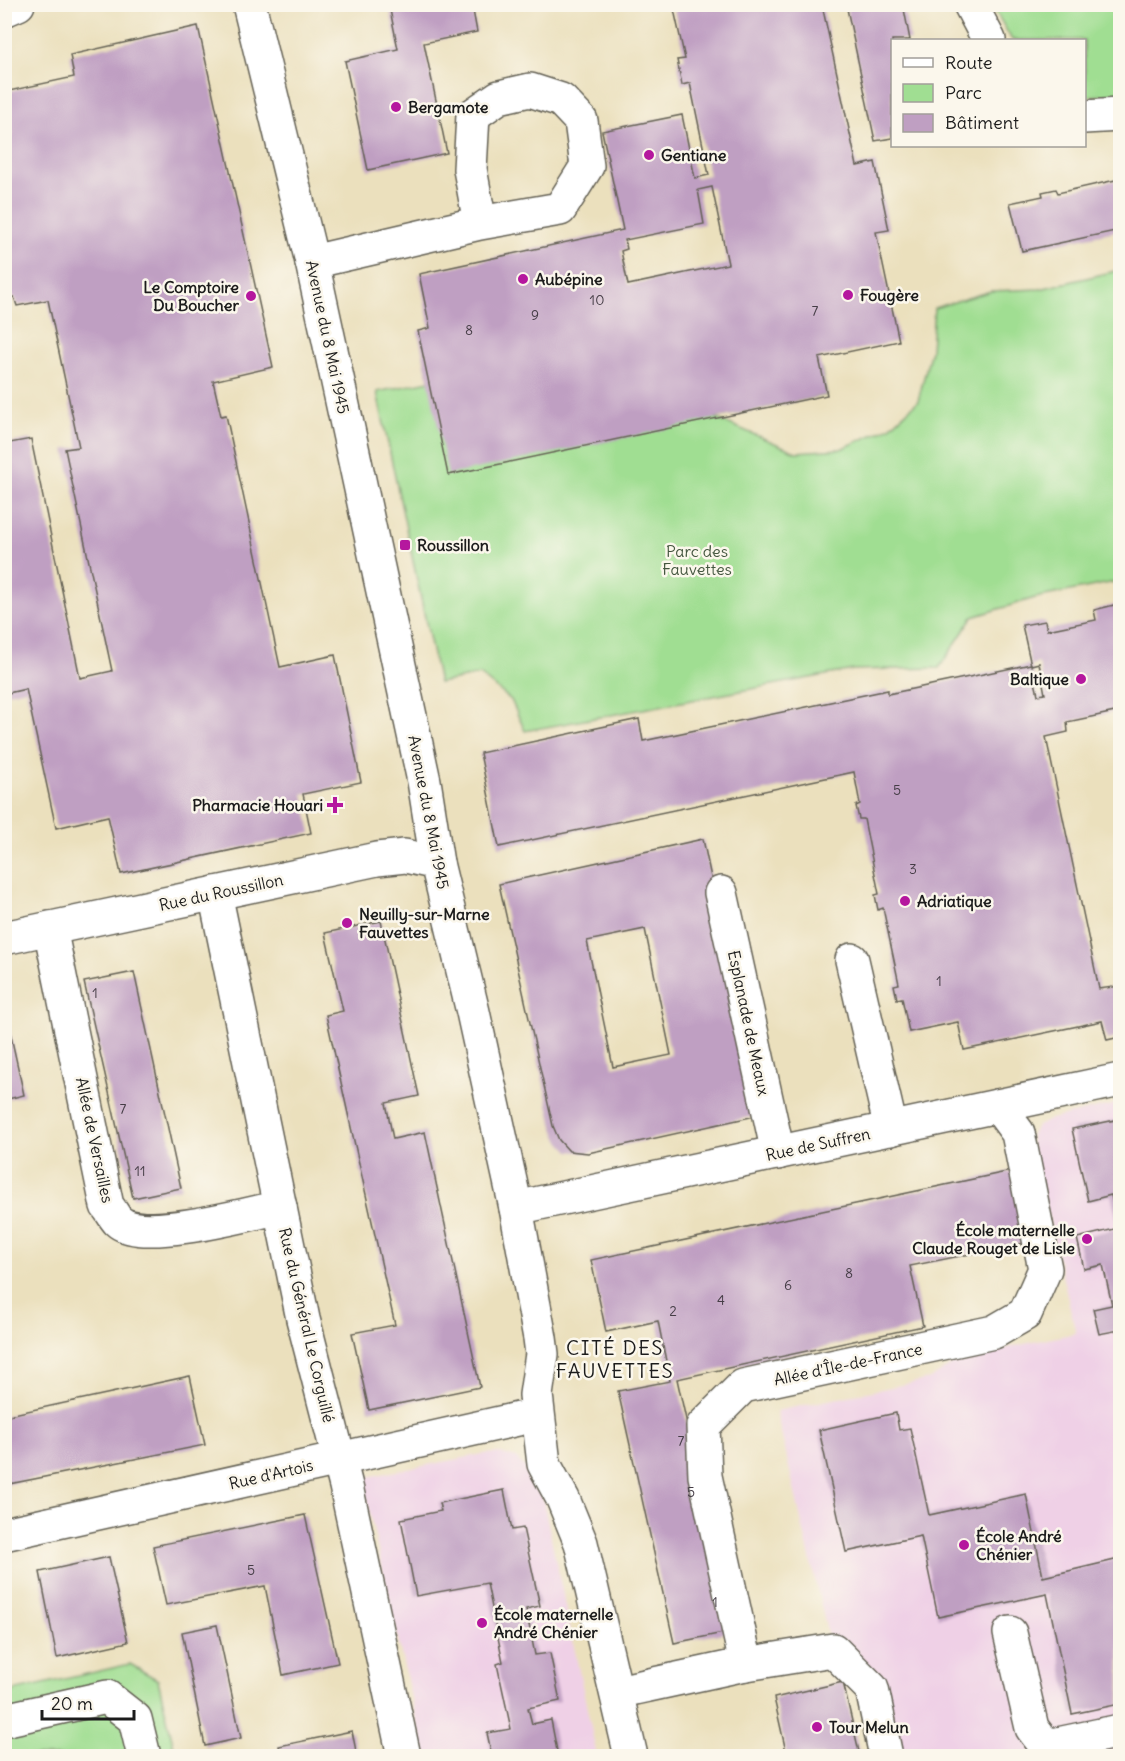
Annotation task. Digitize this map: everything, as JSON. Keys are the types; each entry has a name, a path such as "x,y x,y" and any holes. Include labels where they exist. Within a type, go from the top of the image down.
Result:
{"street":[{"path":"4,10 18,4"},
{"name":"Avenue du 8 Mai 1945","path":"249,4 312,262 424,781 437,863 473,1012 516,1208 542,1354 536,1395 544,1464 563,1499 581,1543 631,1756"},
{"path":"970,4 988,39"},
{"path":"1086,117 1120,115"},
{"path":"312,262 480,224"},
{"name":"Rue du Roussillon","path":"4,938 377,859 405,856 437,863"},
{"name":"Rue du Général Le Corguillé","path":"215,893 303,1319 346,1486 404,1756"},
{"name":"Esplanade de Meaux","path":"721,893 778,1153"},
{"name":"Allée de Versailles","path":"50,928 107,1206 118,1222 136,1229 177,1228 280,1207"},
{"path":"852,960 891,1129"},
{"name":"Rue de Suffren","path":"516,1208 1120,1080"},
{"name":"Allée d'Île-de-France","path":"746,1664 705,1476 703,1426 743,1386 994,1332 1025,1314 1045,1269 1017,1133 998,1106"},
{"name":"Rue d'Artois","path":"4,1534 527,1417 538,1419"},
{"path":"1010,1633 1032,1728 1042,1741 1053,1745 1120,1731"},
{"path":"617,1692 746,1664 833,1650 872,1689 886,1756"},
{"path":"4,1720 107,1697 135,1719 144,1756"}],"shaded area":[{"name":"École André Chénier","path":"1120,1103 1120,1756 893,1756 829,1640 776,1411 930,1379 963,1357 1076,1333 1031,1144 1031,1134 1037,1126 1051,1119"},
{"name":"École maternelle André Chénier","path":"500,1453 516,1458 531,1473 541,1490 597,1756 424,1756 362,1478 483,1454"}],"green space":[{"path":"992,5 1120,5 1120,95 1086,96 1086,39 1011,39"},
{"name":"Parc des Fauvettes","path":"1120,270 1120,581 1035,598 973,617 939,668 853,670 525,731 511,700 480,675 439,683 377,392 429,381 516,460 714,418 806,371 821,368 827,395 715,418 796,452 841,449 890,427 918,401 931,350 934,308 991,291 1040,289"},
{"path":"130,1664 158,1680 176,1756 5,1756 4,1693"}],"building":[{"path":"846,4 903,4 910,39 891,39 891,138 875,141"},
{"name":"Bergamote","path":"389,5 472,5 477,32 424,43 447,153 368,170 345,61 398,49"},
{"path":"673,5 822,5 857,166 875,162 889,230 876,232 899,341 819,358 827,395 448,475 418,331 430,328 419,274 623,230 602,131 682,115 695,178 709,175 690,83 682,85 677,60 685,59","holes":["712,187 728,264 628,285 621,251 627,249 625,240 704,224 698,190"]},
{"path":"198,26 273,367 213,381 221,416 226,415 280,667 335,655 361,782 303,794 311,833 121,874 108,816 56,828 26,689 8,693 4,678 4,444 31,439 80,678 112,671 65,449 79,447 48,300 17,306 14,297 5,299 10,318 4,319 4,136 12,135 4,92 74,77 70,55"},
{"path":"1120,179 1120,230 1022,251 1010,203 1043,196 1042,192 1056,189 1058,193"},
{"path":"1118,604 1120,721 1117,722 1115,712 1067,722 1068,732 1046,737 1099,989 1120,986 1120,1037 1107,1040 1102,1021 964,1050 958,1022 909,1032 902,998 897,999 894,985 899,984 883,908 878,910 875,895 879,894 864,819 859,819 856,806 860,804 854,772 499,847 480,753 639,719 643,741 888,690 888,694 1031,664 1022,625 1045,621 1047,630 1096,620 1094,610","holes":["1039,663 1045,694 1038,695 1031,665"]},
{"path":"703,839 760,1115 588,1153 569,1151 559,1140 553,1126 499,884","holes":["645,929 671,1055 613,1067 587,941"]},
{"path":"381,921 419,1096 386,1103 393,1139 425,1132 480,1387 369,1410 352,1333 395,1325 326,1015 343,1011 325,933"},
{"path":"134,972 181,1188 133,1198 84,982"},
{"path":"9,1027 24,1095 4,1100 4,1028"},
{"path":"1120,1119 1120,1330 1099,1334 1093,1309 1112,1305 1103,1265 1084,1269 1077,1238 1119,1228 1111,1195 1088,1201 1072,1129"},
{"path":"1016,1170 1030,1242 910,1266 923,1326 677,1379 733,1631 674,1643 618,1391 670,1381 658,1321 606,1332 591,1260"},
{"path":"190,1376 205,1445 4,1485 4,1416"},
{"path":"896,1413 899,1430 910,1428 929,1515 1026,1494 1043,1577 1119,1559 1120,1704 1072,1714 1047,1594 938,1617 921,1536 846,1552 819,1430"},
{"path":"504,1490 512,1530 523,1528 540,1606 526,1609 535,1655 550,1653 560,1701 528,1708 532,1724 551,1720 558,1756 492,1756 487,1733 511,1729 497,1664 503,1662 487,1583 416,1596 401,1519 441,1511 439,1503"},
{"path":"305,1515 338,1663 283,1675 265,1586 166,1605 153,1546"},
{"path":"109,1557 128,1642 57,1658 40,1572"},
{"path":"217,1625 241,1738 205,1746 182,1632"},
{"name":"Tour Melun","path":"843,1682 860,1756 787,1756 774,1698"},
{"path":"352,1731 357,1756 281,1756 279,1746"}],"place":[{"name":"Bergamote","path":"396,107"},
{"name":"Gentiane","path":"649,155"},
{"name":"Aubépine","path":"523,279"},
{"name":"Fougère","path":"848,295"},
{"name":"Le Comptoire Du Boucher","path":"251,296"},
{"name":"Roussillon","path":"405,545"},
{"name":"Baltique","path":"1081,679"},
{"name":"Pharmacie Houari","path":"335,805"},
{"name":"Adriatique","path":"905,901"},
{"name":"Neuilly-sur-Marne Fauvettes","path":"347,923"},
{"name":"École maternelle Claude Rouget de Lisle","path":"1087,1239"},
{"name":"École André Chénier","path":"964,1545"},
{"name":"École maternelle André Chénier","path":"482,1623"},
{"name":"Tour Melun","path":"817,1727"}],"district":[{"name":"CITÉ DES FAUVETTES","path":"615,1358"}]}
